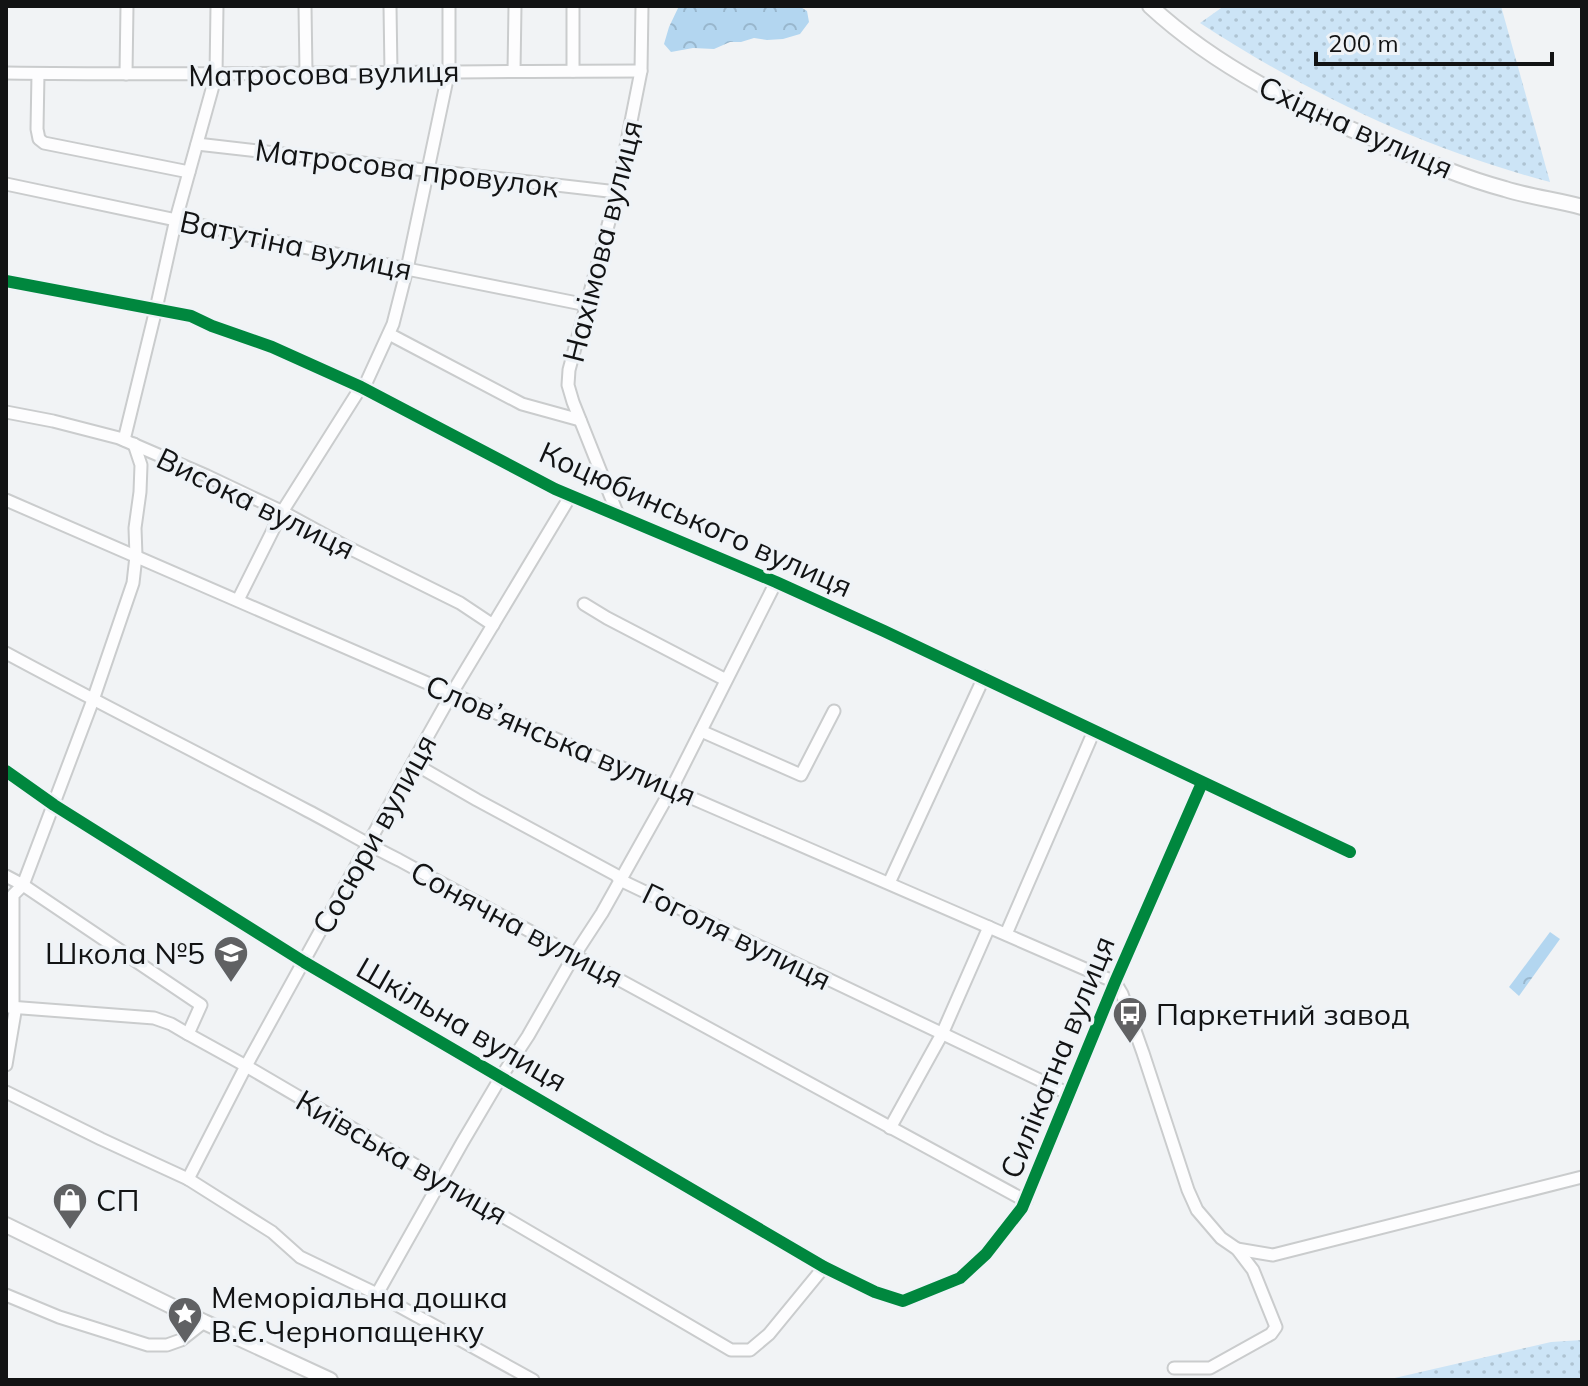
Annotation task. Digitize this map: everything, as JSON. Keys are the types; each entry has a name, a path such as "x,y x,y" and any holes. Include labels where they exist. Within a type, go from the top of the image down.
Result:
{"main road":[{"name":"Східна вулиця","path":"1150,6 1226,64 1336,124 1505,190 1582,207"},
{"path":"6,1225 330,1380"}],"street":[{"path":"126,74 127,6"},
{"path":"6,1065 15,1012 10,1007 9,900 23,885 93,700 133,583 141,465 129,442 176,219 216,75 217,6"},
{"path":"305,6 306,73"},
{"path":"390,6 391,72"},
{"path":"238,600 282,512 366,383 393,324 449,70 449,6"},
{"path":"514,71 515,6"},
{"path":"573,6 573,71"},
{"name":"Нахімова вулиця","path":"618,515 568,385 569,370 617,192 641,71 642,6"},
{"path":"6,59 8,73"},
{"name":"Матросова вулиця","path":"8,73 216,75 449,70 641,71"},
{"path":"38,74 37,129 39,139 44,143 189,172"},
{"name":"Матросова провулок","path":"197,144 617,192"},
{"name":"Ватутіна вулиця","path":"6,184 587,305"},
{"name":"Коцюбинського вулиця","path":"6,281 191,316 272,347 361,387 571,495 776,582 984,677 1350,852"},
{"path":"389,334 522,404 580,420"},
{"name":"Висока вулиця","path":"6,412 129,442 207,476 460,603 493,625"},
{"name":"Сосюри вулиця","path":"188,1179 246,1066 452,693 571,495"},
{"name":"Слов’янська вулиця","path":"6,500 1115,982"},
{"path":"377,1294 672,788 776,582"},
{"path":"584,604 726,680"},
{"name":"Сонячна вулиця","path":"6,653 310,811 1026,1201"},
{"path":"889,883 984,677"},
{"path":"701,731 801,775 834,711"},
{"path":"1006,934 1094,731"},
{"name":"Гоголя вулиця","path":"413,763 620,880 1069,1094"},
{"name":"Шкільна вулиця","path":"6,771 54,805 304,962 824,1267 875,1292 903,1301"},
{"name":"Силікатна вулиця","path":"903,1301 960,1278 986,1254 1022,1208 1115,982 1202,783"},
{"path":"6,876 201,1005 188,1034"},
{"path":"890,1128 942,1034 989,927"},
{"path":"1115,982 1122,994 1197,1210 1221,1238 1237,1249 1253,1270 1276,1327 1271,1334 1210,1368 1174,1368"},
{"name":"Київська вулиця","path":"10,1007 154,1018 171,1024 731,1350 750,1350 769,1334 824,1267"},
{"path":"6,1092 188,1179 272,1232 300,1257 377,1294 533,1380"},
{"path":"1237,1249 1273,1255 1582,1177"},
{"path":"6,1295 59,1317 148,1345 167,1345 181,1340 204,1322"}],"shaded area":[{"path":"1224,6 1501,6 1550,182 1457,153 1325,96 1200,23"},
{"path":"1582,1340 1582,1380 1386,1380 1551,1342"}],"green space":[{"path":"679,6 799,6 807,11 809,22 800,34 783,39 754,38 730,42 714,49 693,48 671,52 664,44"},
{"path":"1550,932 1560,939 1519,996 1509,987"}],"cycle path":[{"path":"6,281 191,316 272,347 361,387 555,489 884,631 1350,852"},
{"path":"6,771 54,805 304,962 824,1267 875,1292 903,1301 960,1278 986,1254 1022,1208 1115,982 1202,783"}],"place":[{"name":"Школа №5","path":"231,984"},
{"name":"Паркетний завод","path":"1130,1045"},
{"name":"СП","path":"70,1231"},
{"name":"Меморіальна дошка В.Є.Чернопащенку","path":"185,1345"}]}
